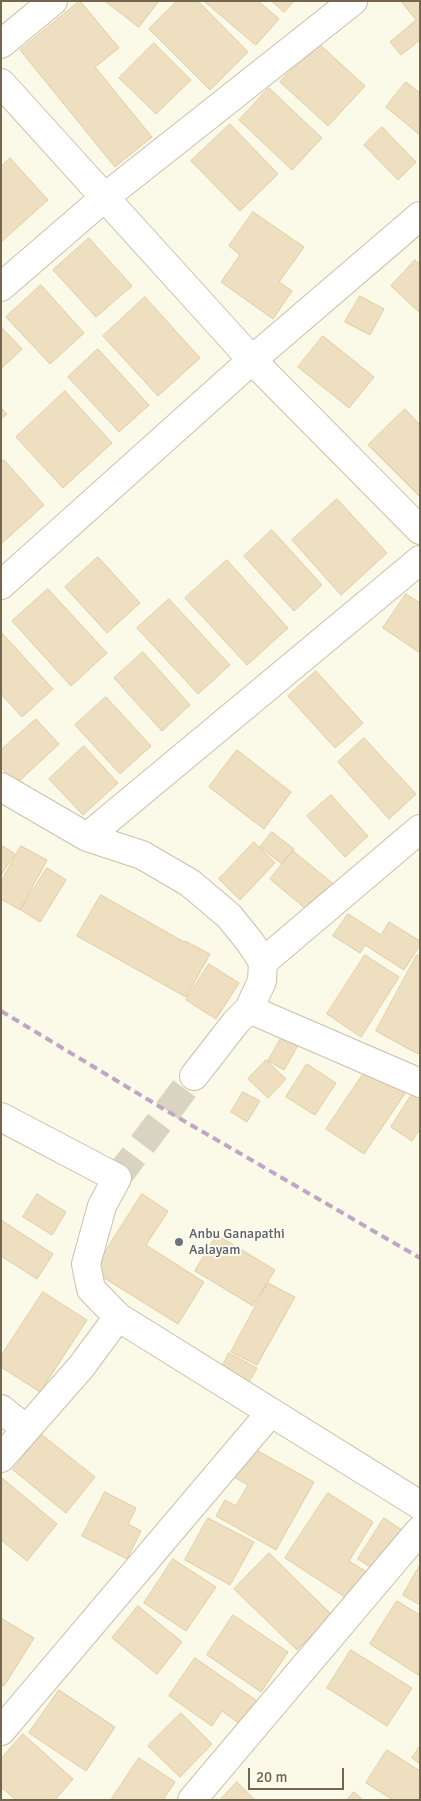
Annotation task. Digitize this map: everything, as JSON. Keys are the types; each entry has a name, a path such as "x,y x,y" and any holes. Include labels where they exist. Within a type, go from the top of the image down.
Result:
{"street":[{"path":"1,44 53,1"},
{"path":"1,287 104,198 353,1"},
{"path":"1,83 252,360 420,530"},
{"path":"1,585 252,360 420,216"},
{"path":"86,837 420,560"},
{"path":"1,787 86,837 142,855 190,884 229,916 250,942 263,962 262,981 249,1009 236,1022 194,1076"},
{"path":"263,962 420,829"},
{"path":"249,1009 420,1083"},
{"path":"1,1117 117,1178 102,1206 86,1264 91,1288 118,1317 420,1505"},
{"path":"1,1458 81,1367 118,1317"},
{"path":"1,1409 26,1429"},
{"path":"1,1731 271,1412"},
{"path":"192,1800 420,1530"}],"building":[{"path":"80,1 119,48 95,67 152,137 115,167 20,50"},
{"path":"105,1 159,1 139,27"},
{"path":"177,1 198,1 248,52 210,90 149,29"},
{"path":"204,1 258,1 279,19 256,45"},
{"path":"272,1 294,1 284,12"},
{"path":"401,1 420,1 420,40 401,55 390,42 416,20"},
{"path":"317,42 365,86 328,126 280,82"},
{"path":"154,43 191,80 156,114 119,78"},
{"path":"406,82 420,93 420,135 386,107"},
{"path":"269,88 322,138 292,170 239,120"},
{"path":"230,124 278,174 240,211 191,161"},
{"path":"382,127 416,162 398,180 364,145"},
{"path":"10,158 48,200 1,242 1,167"},
{"path":"253,212 304,247 279,282 292,291 273,319 221,282 240,255 229,246"},
{"path":"89,238 132,286 96,317 53,270"},
{"path":"415,260 420,264 420,313 391,286"},
{"path":"41,285 84,333 50,364 6,317"},
{"path":"360,296 384,309 370,335 345,322"},
{"path":"145,297 200,358 158,396 103,336"},
{"path":"1,327 22,349 1,369"},
{"path":"323,336 374,377 349,408 298,367"},
{"path":"98,349 149,405 119,432 68,377"},
{"path":"65,391 112,443 63,488 16,437"},
{"path":"1,408 7,414 1,419"},
{"path":"405,409 420,425 420,497 368,445"},
{"path":"4,460 44,505 1,544 1,462"},
{"path":"337,499 387,553 341,595 292,540"},
{"path":"272,530 322,585 294,611 244,556"},
{"path":"98,557 140,603 107,633 65,587"},
{"path":"227,560 288,628 247,665 185,598"},
{"path":"48,589 107,653 71,686 12,621"},
{"path":"406,594 420,603 420,653 383,628"},
{"path":"169,599 230,665 198,694 137,628"},
{"path":"1,632 53,689 22,717 1,694"},
{"path":"143,652 190,705 162,731 114,678"},
{"path":"316,671 363,723 335,748 288,696"},
{"path":"106,697 151,746 120,774 75,725"},
{"path":"36,719 59,744 16,784 1,767 1,750"},
{"path":"364,738 416,794 389,819 338,762"},
{"path":"84,746 118,783 83,815 49,779"},
{"path":"237,750 291,792 264,829 209,787"},
{"path":"331,795 368,836 345,857 307,816"},
{"path":"272,832 294,849 282,864 260,847"},
{"path":"254,842 275,863 240,900 219,879"},
{"path":"1,845 15,854 1,875"},
{"path":"21,846 47,860 20,910 1,899 1,882"},
{"path":"293,851 336,886 312,914 270,879"},
{"path":"47,868 66,880 40,922 21,910"},
{"path":"101,895 184,942 210,954 186,997 77,936"},
{"path":"348,914 381,935 389,922 420,941 420,945 404,970 365,945 360,953 333,936"},
{"path":"365,955 399,977 361,1037 327,1014"},
{"path":"417,955 420,956 420,1050 418,1054 376,1031"},
{"path":"209,964 239,983 216,1019 186,1000"},
{"path":"284,1033 300,1042 284,1070 268,1061"},
{"path":"266,1060 286,1079 268,1098 248,1079"},
{"path":"307,1064 336,1083 315,1115 286,1097"},
{"path":"370,1064 408,1089 364,1154 326,1129"},
{"path":"419,1083 420,1129 412,1141 391,1127"},
{"path":"243,1092 260,1101 247,1122 231,1112"},
{"path":"37,1194 66,1212 52,1235 23,1217"},
{"path":"142,1194 168,1211 146,1245 204,1282 178,1324 93,1271"},
{"path":"1,1220 53,1254 37,1279 1,1256"},
{"path":"217,1235 275,1270 253,1306 195,1271"},
{"path":"268,1283 295,1297 257,1365 231,1352"},
{"path":"43,1292 87,1320 40,1392 1,1367 1,1356"},
{"path":"229,1353 257,1368 248,1384 221,1369"},
{"path":"41,1434 95,1477 66,1513 13,1470"},
{"path":"249,1446 314,1482 276,1550 216,1516 225,1500 236,1506 248,1485 232,1476"},
{"path":"2,1478 57,1524 27,1561 1,1540"},
{"path":"105,1492 136,1508 128,1524 141,1531 127,1559 82,1536"},
{"path":"328,1493 373,1522 349,1561 367,1572 348,1599 285,1558"},
{"path":"208,1518 254,1542 230,1585 185,1560"},
{"path":"384,1518 402,1530 376,1571 358,1559"},
{"path":"269,1553 332,1615 297,1650 234,1589"},
{"path":"173,1559 216,1587 186,1631 144,1603"},
{"path":"420,1565 420,1605 403,1595"},
{"path":"397,1601 420,1615 420,1676 370,1644"},
{"path":"138,1606 182,1642 157,1674 112,1638"},
{"path":"233,1615 288,1652 261,1692 207,1655"},
{"path":"1,1618 34,1638 4,1686 1,1685"},
{"path":"351,1650 412,1688 387,1726 327,1688"},
{"path":"195,1658 260,1703 244,1727 222,1711 212,1726 169,1696"},
{"path":"59,1690 115,1727 86,1771 29,1733"},
{"path":"181,1713 212,1744 180,1777 148,1746"},
{"path":"23,1734 73,1779 55,1800 16,1800 1,1787 1,1759"},
{"path":"420,1746 420,1764 412,1758"},
{"path":"387,1750 420,1771 420,1800 393,1800 366,1783"},
{"path":"139,1758 175,1782 163,1800 111,1800"},
{"path":"237,1782 255,1800 220,1800"},
{"path":"354,1792 363,1800 347,1800"}],"tunnel":[{"path":"117,1178 194,1076"}],"railway":[{"path":"1,1011 167,1111 420,1258"}],"place":[{"name":"Anbu Ganapathi Aalayam","path":"179,1242"}]}
